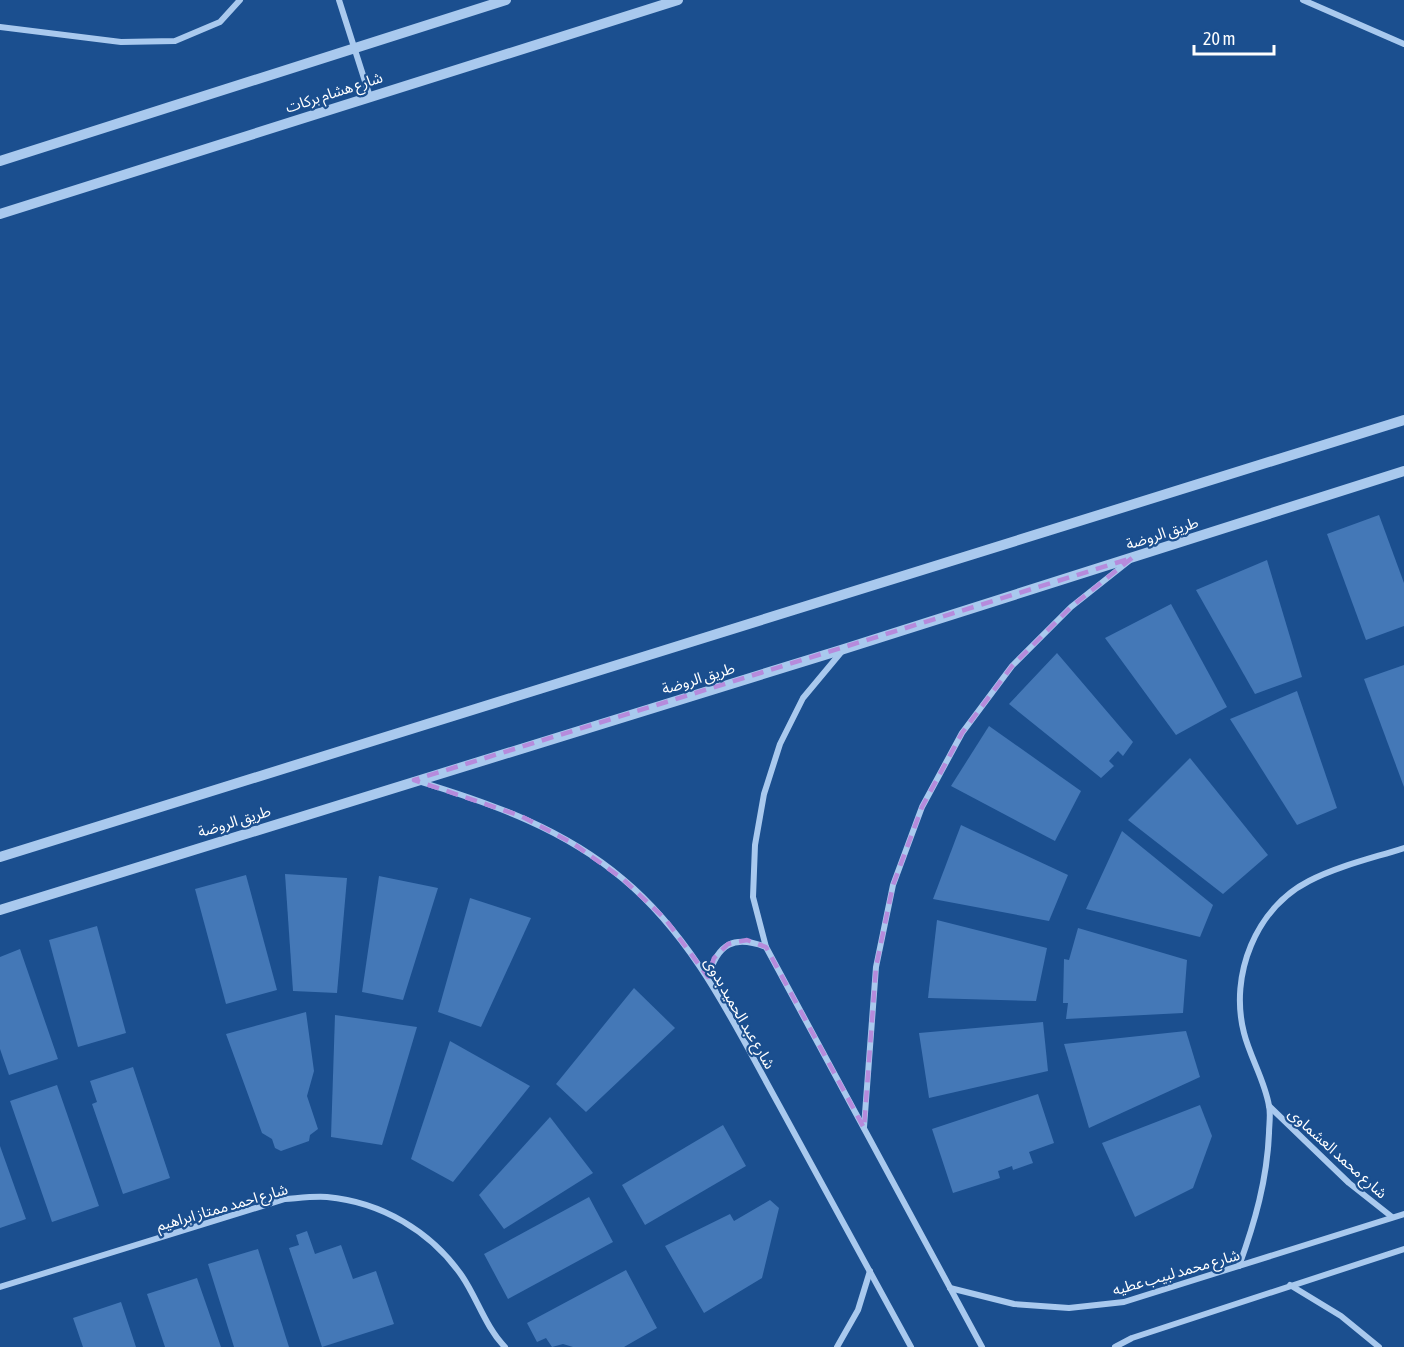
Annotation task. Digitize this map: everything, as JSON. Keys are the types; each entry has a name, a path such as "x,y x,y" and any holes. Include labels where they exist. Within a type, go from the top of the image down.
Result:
{"street":[{"path":"0,27 121,42 175,41 220,22 240,0"},
{"path":"339,0 370,97"},
{"path":"0,161 506,0"},
{"name":"شارع هشام بركات","path":"0,214 678,0"},
{"path":"1303,0 1404,44"},
{"path":"0,856 1404,420"},
{"name":"طريق الروضة","path":"0,910 414,780 844,649 1404,471"},
{"path":"864,1128 876,967 893,885 922,807 962,733 1012,666 1071,607 1132,558"},
{"path":"844,649 803,698 780,744 764,794 755,845 753,897 766,947 982,1347"},
{"name":"شارع عبد الحميد بدوى","path":"414,780 521,816 574,844 623,879 666,920 708,977 911,1347"},
{"name":"شارع محمد العشماوى","path":"1239,1266 1257,1214 1268,1161 1269,1106 1244,1032 1239,997 1244,962 1258,930 1280,902 1308,881 1404,848"},
{"path":"708,977 714,958 728,944 747,940 766,947"},
{"name":"شارع محمد العشماوى","path":"1269,1106 1349,1183 1392,1217"},
{"name":"شارع احمد ممتاز ابراهيم","path":"0,1287 285,1199 326,1197 376,1208 404,1221 436,1245 462,1276 502,1346"},
{"name":"شارع محمد لبيب عطيه","path":"950,1288 1014,1304 1069,1308 1124,1302 1404,1214"},
{"path":"1115,1347 1132,1338 1404,1249"},
{"path":"837,1347 858,1310 870,1271"},
{"path":"1290,1285 1341,1316 1379,1347"}],"highlighted area":[{"path":"1132,558 1071,607 1012,666 962,733 922,807 893,885 876,967 864,1128 766,947 747,940 728,944 714,958 708,977 666,920 623,879 574,844 521,816 414,780"}],"building":[{"path":"1379,515 1404,583 1404,626 1366,640 1327,534"},
{"path":"1267,560 1302,677 1255,694 1196,590"},
{"path":"1171,604 1227,707 1176,735 1105,638"},
{"path":"1057,653 1133,742 1123,756 1118,751 1109,761 1114,766 1101,778 1009,704"},
{"path":"1404,665 1404,787 1364,679"},
{"path":"1297,691 1337,808 1297,825 1230,719"},
{"path":"989,726 1081,791 1055,841 951,786"},
{"path":"1190,758 1268,855 1223,894 1128,820"},
{"path":"961,825 1068,875 1049,921 933,899"},
{"path":"1122,831 1213,905 1200,937 1086,909"},
{"path":"285,874 347,878 337,993 293,991"},
{"path":"246,875 277,990 226,1004 195,889"},
{"path":"379,876 438,888 403,1000 362,992"},
{"path":"470,898 531,918 481,1027 438,1012"},
{"path":"937,920 1047,948 1036,1001 928,998"},
{"path":"97,926 126,1033 78,1047 49,940"},
{"path":"1078,928 1187,960 1183,1013 1066,1019 1068,1003 1063,1003 1064,959 1069,960"},
{"path":"20,949 58,1059 9,1075 0,1049 0,957"},
{"path":"634,988 675,1028 586,1112 556,1084"},
{"path":"306,1012 314,1071 307,1096 318,1129 310,1135 309,1141 281,1151 275,1148 272,1139 262,1133 226,1034"},
{"path":"335,1015 417,1027 382,1145 331,1137"},
{"path":"1043,1022 1048,1071 929,1098 919,1033"},
{"path":"1186,1031 1200,1077 1089,1128 1064,1044"},
{"path":"450,1041 530,1086 453,1182 411,1159"},
{"path":"133,1067 170,1178 123,1194 92,1104 97,1102 90,1081"},
{"path":"57,1085 99,1206 52,1222 10,1101"},
{"path":"1038,1094 1054,1143 1029,1152 1033,1163 1013,1170 1012,1166 998,1171 1000,1178 953,1193 932,1129"},
{"path":"1200,1105 1212,1136 1193,1188 1135,1217 1102,1143"},
{"path":"550,1117 593,1173 504,1229 479,1195"},
{"path":"723,1125 746,1166 645,1225 622,1185"},
{"path":"0,1146 26,1219 0,1228"},
{"path":"589,1197 613,1242 508,1299 484,1254"},
{"path":"770,1200 779,1208 762,1278 704,1313 665,1246 730,1214 734,1221"},
{"path":"307,1231 315,1254 341,1245 353,1279 376,1271 394,1324 322,1347 289,1248 299,1245 296,1235"},
{"path":"258,1249 289,1347 234,1347 208,1264"},
{"path":"626,1270 657,1328 624,1347 573,1347 563,1344 552,1347 546,1338 537,1342 527,1323"},
{"path":"197,1278 221,1347 165,1347 147,1294"},
{"path":"121,1302 136,1347 83,1347 73,1318"}]}
